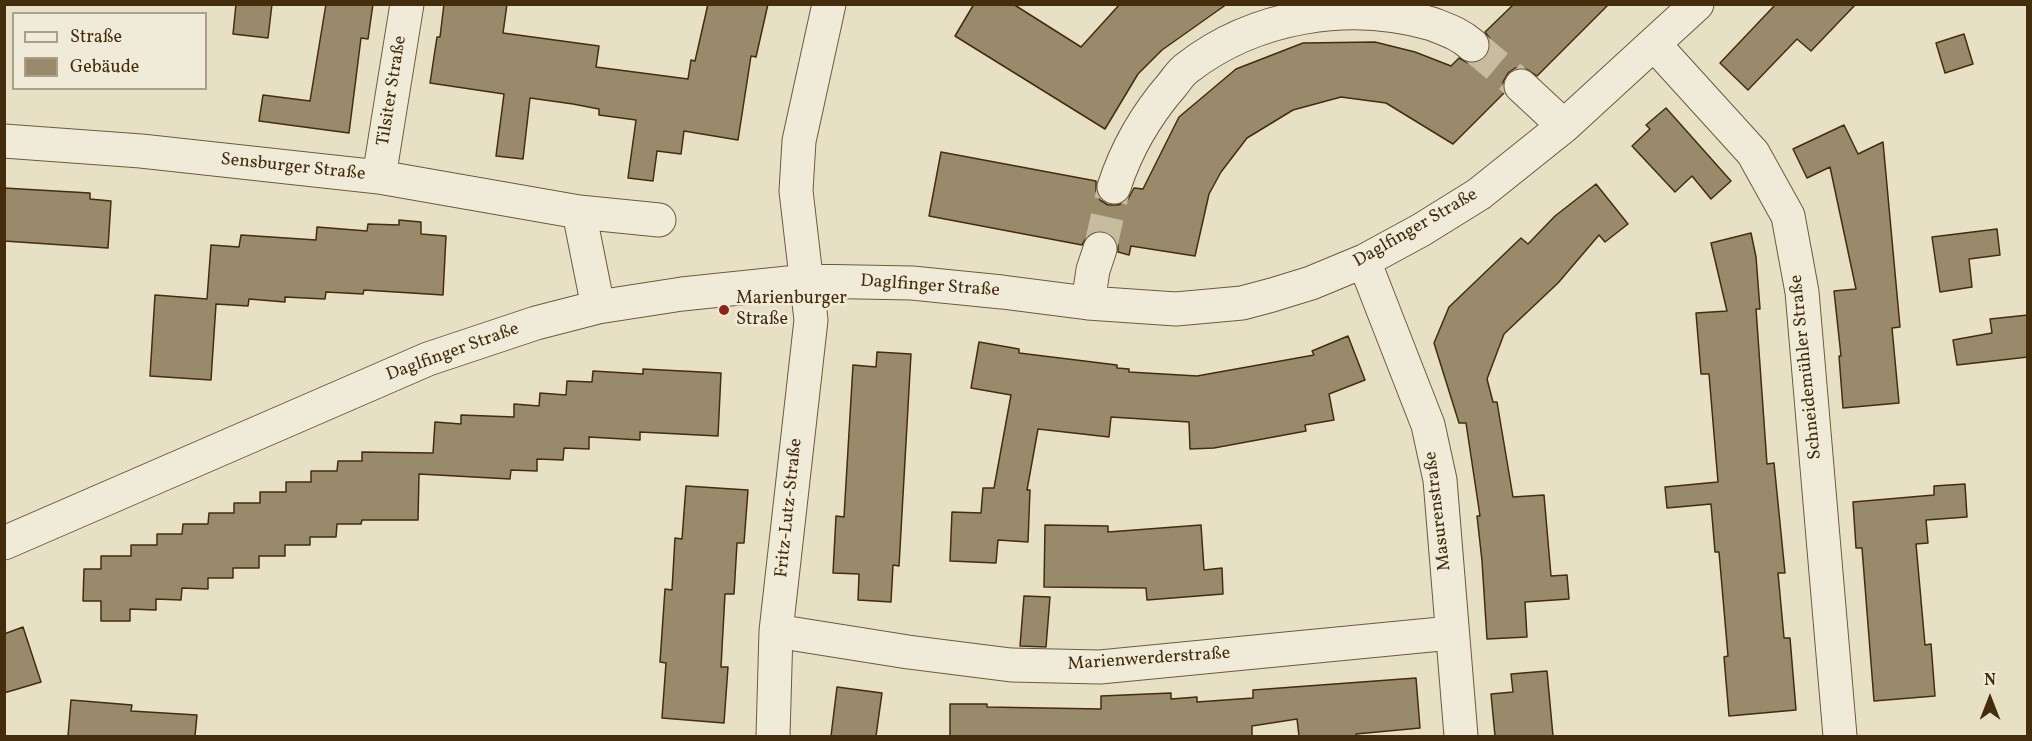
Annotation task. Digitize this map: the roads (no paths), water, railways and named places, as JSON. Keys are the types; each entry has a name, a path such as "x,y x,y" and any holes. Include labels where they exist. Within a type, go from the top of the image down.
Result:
{"street":[{"name":"Tilsiter Straße","path":"379,177 407,4"},
{"path":"807,281 796,191 799,141 829,4"},
{"name":"Daglfinger Straße","path":"4,543 428,359 525,326 598,307 682,294 807,281 912,284 1088,303 1176,309 1242,303 1311,283 1364,261 1479,194 1564,126 1697,4"},
{"path":"1114,187 1141,127 1159,99 1185,69 1220,46 1258,27 1298,16 1358,9 1414,17 1462,36 1472,45"},
{"name":"Schneidemühler Straße","path":"1654,44 1753,153 1788,216 1802,292 1840,736"},
{"path":"1521,86 1564,126"},
{"name":"Sensburger Straße","path":"4,141 141,151 379,177 579,212 658,220"},
{"path":"579,212 598,307"},
{"path":"1088,303 1100,249"},
{"name":"Masurenstraße","path":"1364,261 1428,425 1440,480 1461,736"},
{"name":"Fritz-Lutz-Straße","path":"773,736 776,631 811,320 807,281"},
{"name":"Marienwerderstraße","path":"776,631 1011,665 1100,668 1451,633"}],"tunnel":[{"path":"1472,45 1521,86"},
{"path":"1100,249 1114,187"}],"place":[{"name":"Marienburger Straße","path":"724,310"}]}
